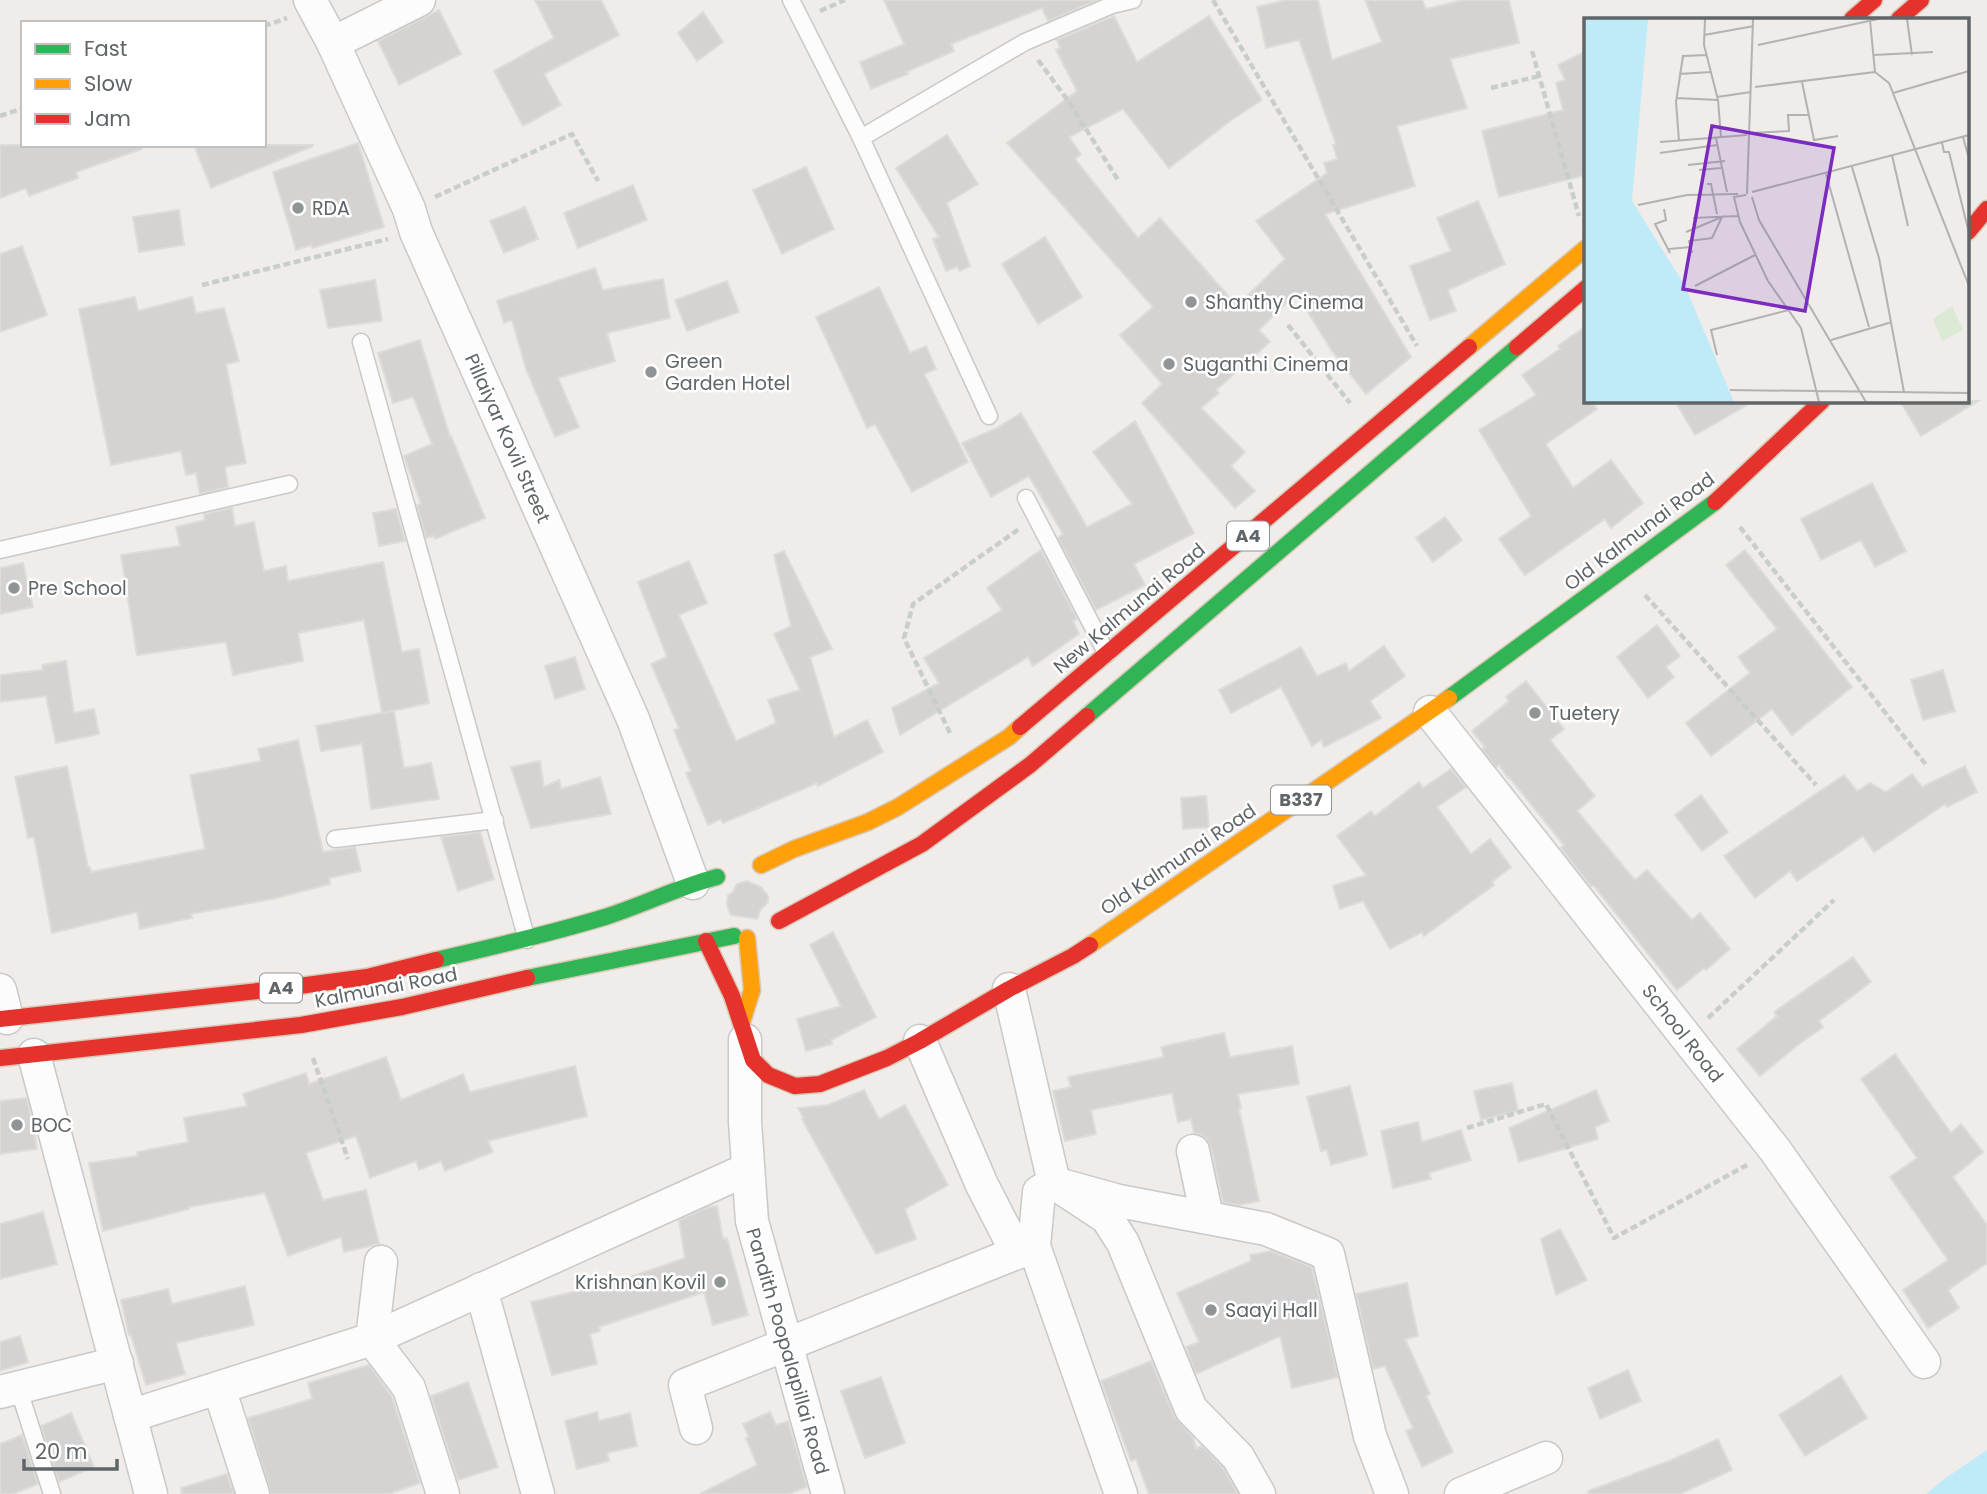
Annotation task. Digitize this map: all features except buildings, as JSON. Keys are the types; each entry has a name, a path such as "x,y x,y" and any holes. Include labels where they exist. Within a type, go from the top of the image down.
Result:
{"main road":[{"path":"1853,18 1874,0"},
{"path":"1900,18 1922,0"},
{"path":"1969,231 1987,209"},
{"name":"New Kalmunai Road","path":"778,878 771,870 755,864 868,822 898,807 1009,737 1584,250"},
{"name":"A4","path":"758,932 922,844 1030,765 1584,290"},
{"name":"Old Kalmunai Road","path":"706,941 732,996 753,1060 768,1075 795,1086 820,1084 887,1058 1073,956 1430,712 1719,499 1821,402"},
{"name":"Kalmunai Road","path":"2,1009 276,989 367,977 527,940 711,882"},
{"path":"716,921 724,930 758,932 783,911 785,899"},
{"path":"743,1032 752,990 758,932"},
{"name":"Kalmunai Road","path":"0,1058 301,1025 402,1007 546,974 758,932"}],"street":[{"name":"Pillaiyar Kovil Street","path":"310,0 333,43 634,719 711,882"},
{"path":"333,43 419,0"},
{"name":"School Road","path":"1430,712 1775,1150 1924,1362"},
{"path":"1009,989 1054,1183 1107,1218 1124,1242 1191,1409 1238,1457 1259,1494"},
{"name":"Pandith Poopalapillai Road","path":"743,1032 751,1221 828,1494"},
{"path":"920,1041 982,1185 1026,1249 1121,1494"},
{"path":"34,1055 150,1494"},
{"path":"1193,1151 1207,1217"},
{"path":"130,1416 372,1339 748,1169"},
{"path":"1026,1249 1039,1192 1054,1183 1119,1201 1266,1229 1328,1254 1370,1436 1392,1494"},
{"path":"696,1427 685,1385 1026,1249"},
{"path":"381,1262 372,1339 409,1388 443,1494"},
{"path":"481,1289 538,1494"},
{"path":"9,1390 117,1363"},
{"path":"219,1388 253,1494"},
{"path":"1467,1492 1546,1458"}],"lane":[{"path":"791,0 861,138 989,416"},
{"path":"861,138 1025,42 1112,5 1133,0"},
{"path":"361,342 527,940"},
{"path":"0,550 289,484"},
{"path":"1026,498 1107,654"},
{"path":"335,839 495,820"},
{"path":"9,1390 52,1494"}],"path":[{"path":"1213,0 1435,377"},
{"path":"1025,42 1069,102 1118,180"},
{"path":"1532,51 1583,228"},
{"path":"1491,88 1539,76"},
{"path":"0,116 21,109"},
{"path":"202,285 413,220 572,134 598,181"},
{"path":"1288,325 1372,431"},
{"path":"1719,499 1927,766"},
{"path":"966,766 904,639 913,604 1036,516"},
{"path":"1624,570 1816,785"},
{"path":"1686,1037 1834,900"},
{"path":"301,1025 348,1158"},
{"path":"1467,1128 1546,1104 1614,1238 1775,1150"}],"water":[{"path":"1987,1450 1987,1494 1926,1494 1944,1479"}],"traffic: fast":[{"path":"1087,716 1517,347"},
{"path":"1449,698 1715,502"},
{"path":"436,960 605,917 717,877"},
{"path":"527,978 734,936"}],"traffic: slow":[{"path":"1469,347 1584,250"},
{"path":"1090,945 1449,698"},
{"path":"761,865 794,849 868,822 898,807 1009,737 1020,727"},
{"path":"742,1022 752,990 747,938"}],"traffic: jam":[{"path":"1853,18 1874,0"},
{"path":"1900,18 1921,0"},
{"path":"1969,231 1987,209"},
{"path":"1517,347 1584,290"},
{"path":"1020,727 1469,347"},
{"path":"1715,502 1821,402"},
{"path":"779,921 922,844 1030,765 1087,716"},
{"path":"706,941 732,996 753,1060 768,1075 795,1086 820,1084 887,1058 1090,945"},
{"path":"0,1019 367,977 436,960"},
{"path":"0,1058 301,1025 402,1007 527,978"}],"place":[{"name":"RDA","path":"298,208"},
{"name":"Shanthy Cinema","path":"1191,302"},
{"name":"Suganthi Cinema","path":"1169,364"},
{"name":"Green Garden Hotel","path":"651,372"},
{"name":"Pre School","path":"14,588"},
{"name":"Tuetery","path":"1535,713"},
{"name":"BOC","path":"17,1125"},
{"name":"Krishnan Kovil","path":"720,1282"},
{"name":"Saayi Hall","path":"1211,1310"}]}
